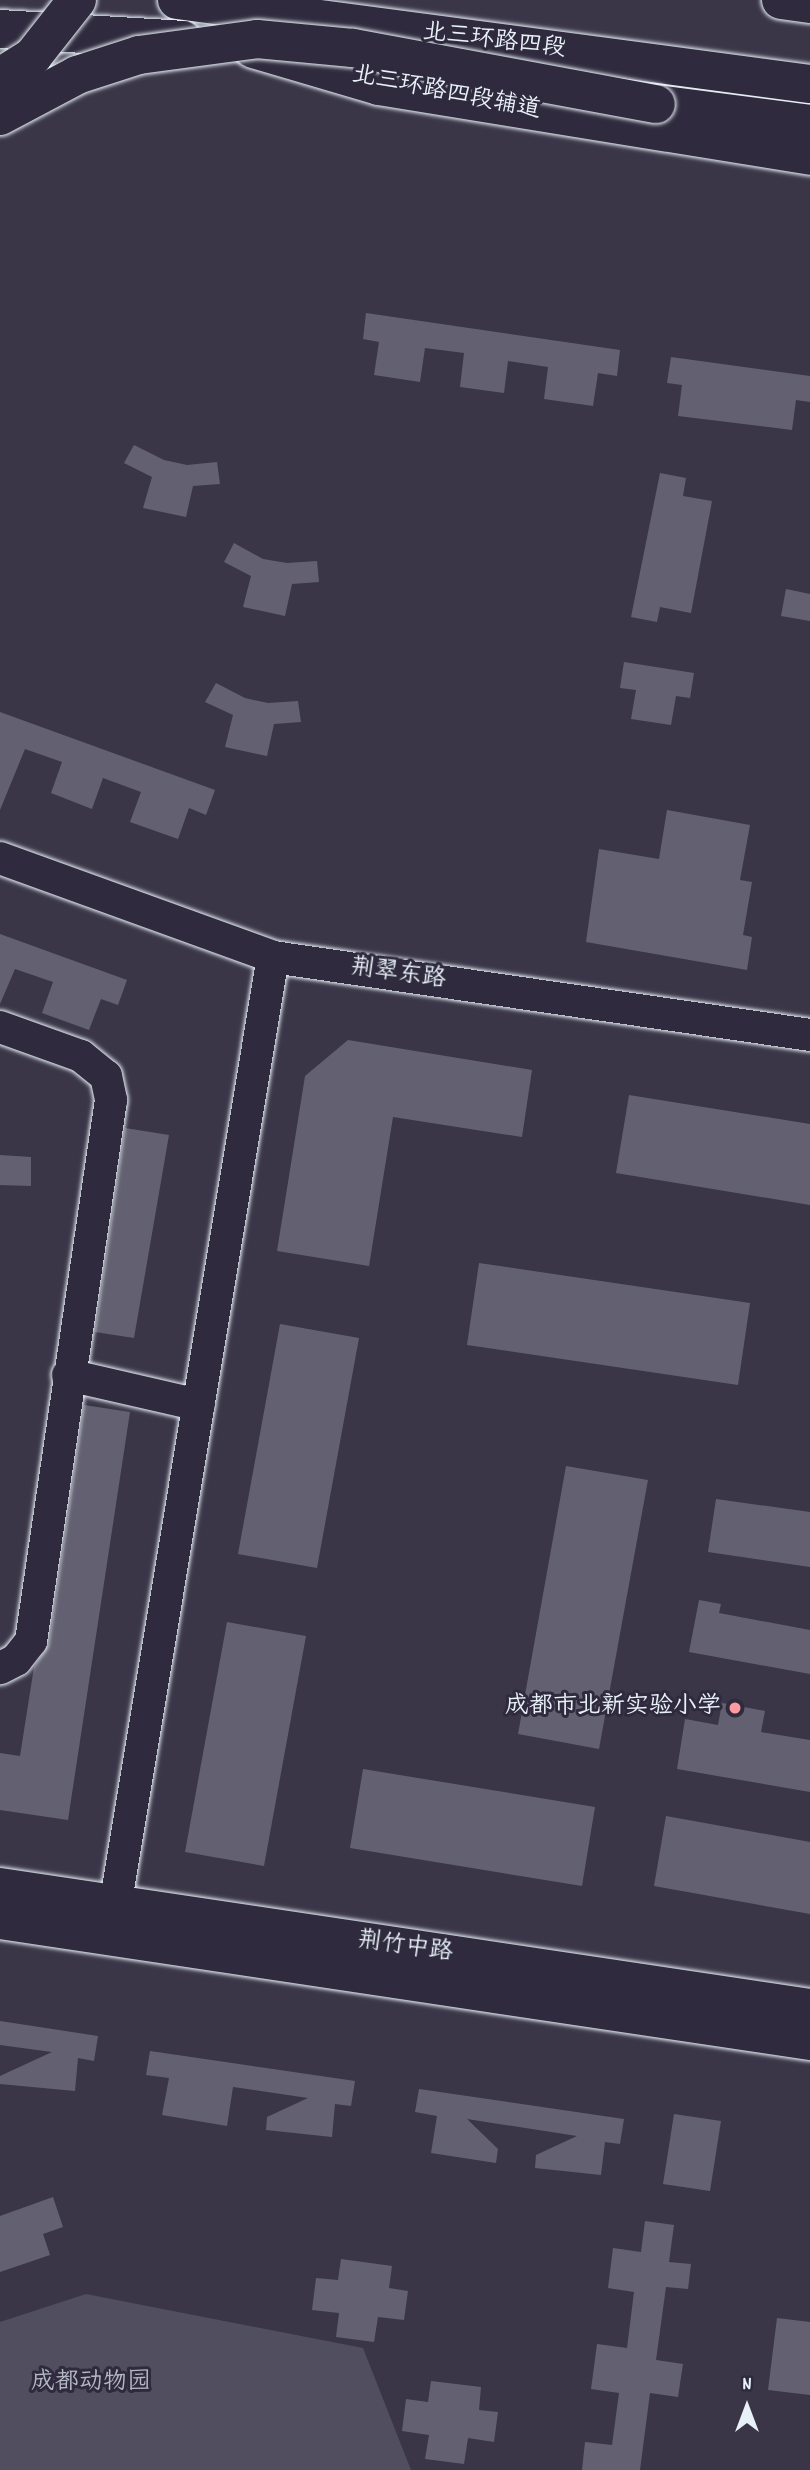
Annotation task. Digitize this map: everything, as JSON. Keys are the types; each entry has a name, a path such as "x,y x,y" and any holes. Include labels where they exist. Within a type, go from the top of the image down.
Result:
{"main road":[{"path":"0,77 33,56 77,0"},
{"name":"北三环路四段","path":"177,0 810,83"},
{"path":"781,0 810,4"},
{"name":"北三环路四段辅道","path":"0,29 172,39 260,50 379,86 810,156"},
{"path":"0,116 76,75 139,54 257,39 353,48 656,104 810,124"},
{"name":"荆竹中路","path":"0,1887 113,1921 810,2041"},
{"name":"荆竹中路","path":"0,1920 113,1921 810,2008"}],"street":[{"name":"荆翠东路","path":"0,858 273,957 810,1035"},
{"path":"113,1921 273,957"},
{"path":"0,1027 81,1056 106,1076 111,1100 110,1133 68,1375 31,1641 16,1660 0,1668"},
{"path":"68,1375 199,1405"}],"green space":[{"name":"成都动物园","path":"86,2294 363,2348 411,2470 0,2470 0,2322"}],"building":[{"path":"366,313 620,350 617,376 598,373 593,406 544,399 548,367 508,361 504,393 460,387 464,353 425,348 420,382 374,375 379,342 363,339"},
{"path":"671,357 810,376 810,402 796,400 792,430 678,416 682,385 667,383"},
{"path":"134,445 164,460 187,465 217,462 220,484 193,486 186,517 143,508 152,477 124,463"},
{"path":"660,473 686,478 683,496 712,501 691,613 660,607 657,622 631,617"},
{"path":"234,543 263,559 287,563 317,561 319,582 292,584 285,616 243,607 251,576 224,562"},
{"path":"786,589 810,594 810,621 781,616"},
{"path":"624,662 694,673 690,698 676,696 671,725 631,719 636,690 620,688"},
{"path":"216,683 245,698 268,703 298,701 301,722 274,724 267,756 225,747 233,715 205,702"},
{"path":"0,712 215,790 206,815 189,808 178,839 130,822 141,792 103,778 92,809 51,793 62,762 25,749 0,810"},
{"path":"667,810 750,825 740,880 752,882 743,935 752,937 747,970 586,942 599,849 659,859"},
{"path":"0,934 127,980 118,1005 101,999 89,1030 42,1013 53,982 15,969 0,1004"},
{"path":"348,1040 532,1070 522,1137 393,1117 369,1266 277,1251 305,1076"},
{"path":"629,1095 810,1124 810,1205 616,1173"},
{"path":"125,1128 169,1135 134,1338 95,1332"},
{"path":"0,1155 31,1157 31,1186 0,1185"},
{"path":"479,1263 750,1303 738,1385 467,1345"},
{"path":"280,1324 359,1338 317,1568 238,1554"},
{"path":"84,1405 130,1412 68,1820 0,1810 0,1753 20,1756 34,1667 49,1644"},
{"path":"566,1466 648,1480 599,1749 518,1734"},
{"path":"716,1499 810,1512 810,1567 708,1552"},
{"path":"699,1600 721,1604 719,1613 810,1630 810,1674 689,1652"},
{"path":"227,1622 306,1636 264,1866 185,1852"},
{"path":"722,1703 765,1711 761,1732 810,1740 810,1792 677,1769 685,1719 718,1725"},
{"path":"363,1769 595,1807 582,1886 350,1848"},
{"path":"666,1816 810,1842 810,1914 654,1886"},
{"path":"0,2021 98,2036 94,2061 78,2058 75,2091 0,2084 0,2076 52,2052 0,2045"},
{"path":"150,2051 355,2081 351,2106 335,2104 332,2137 266,2130 267,2117 308,2098 233,2087 227,2126 162,2115 169,2078 146,2075"},
{"path":"419,2089 624,2119 620,2144 605,2142 601,2175 535,2168 536,2155 577,2136 467,2119 498,2149 496,2163 431,2153 437,2116 415,2112"},
{"path":"674,2114 721,2121 710,2191 663,2184"},
{"path":"53,2197 63,2227 43,2234 50,2255 0,2272 0,2216"},
{"path":"645,2221 674,2225 669,2262 691,2264 688,2289 666,2287 656,2360 683,2364 678,2397 650,2393 640,2470 582,2470 585,2442 612,2445 619,2393 591,2389 597,2344 627,2348 634,2292 608,2288 613,2248 641,2252"},
{"path":"341,2259 392,2266 389,2288 408,2291 404,2320 378,2317 374,2342 336,2337 339,2313 312,2310 316,2278 338,2280"},
{"path":"777,2318 810,2322 810,2395 768,2390"},
{"path":"431,2381 481,2387 479,2410 498,2412 494,2442 468,2438 464,2464 425,2459 429,2435 402,2431 406,2399 428,2402"}],"place":[{"name":"成都市北新实验小学","path":"735,1708"}]}
